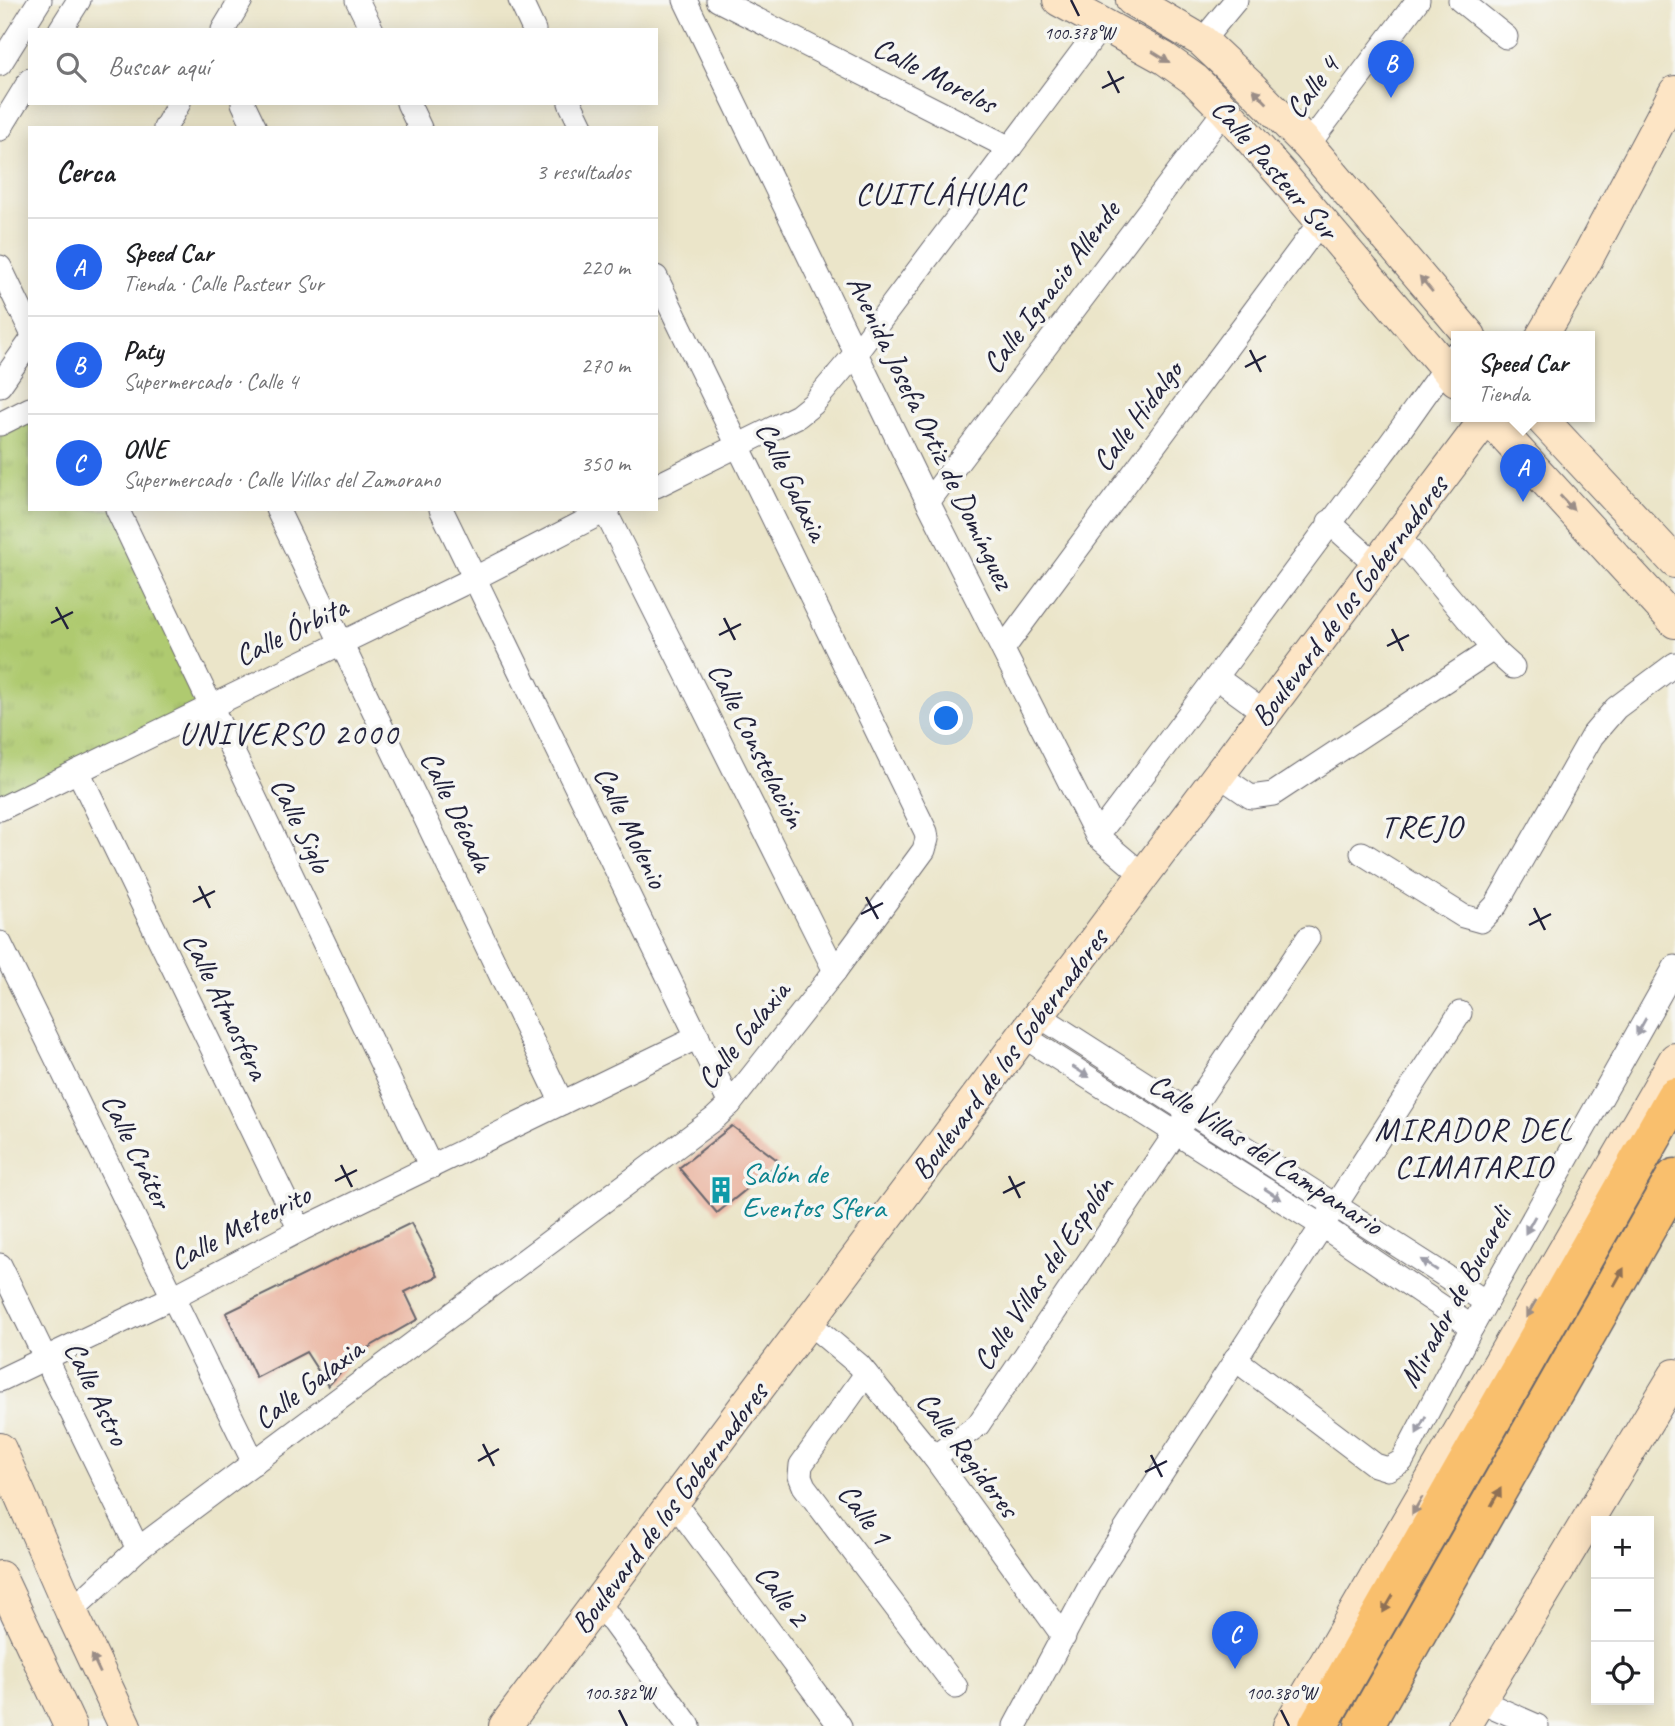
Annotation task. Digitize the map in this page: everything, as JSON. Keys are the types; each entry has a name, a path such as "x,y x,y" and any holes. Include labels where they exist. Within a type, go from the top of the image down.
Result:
{"highway":[{"path":"1318,1726 1675,1097"},
{"path":"1559,1262 1654,1135"},
{"path":"1364,1726 1675,1178"}],"street":[{"path":"0,64 40,0"},
{"path":"62,28 79,0"},
{"path":"224,28 241,0"},
{"path":"357,0 371,28"},
{"path":"520,0 533,28"},
{"name":"Avenida Josefa Ortiz de Domínguez","path":"685,0 928,502 1097,836 1143,875"},
{"name":"Calle Morelos","path":"719,0 1010,148"},
{"name":"Calle Pasteur Sur","path":"1059,0 1195,80 1225,110 1451,365"},
{"name":"Calle Pasteur Sur","path":"1132,0 1202,41 1308,145 1466,331"},
{"path":"1202,41 1236,0"},
{"name":"Calle 4","path":"1308,145 1418,0"},
{"path":"1460,0 1506,37"},
{"path":"658,485 798,416 813,404 856,353 1103,24"},
{"path":"0,129 28,83"},
{"path":"1545,331 1583,267 1675,92"},
{"path":"166,126 178,105"},
{"path":"244,105 254,126"},
{"path":"409,105 419,126"},
{"path":"571,105 581,126"},
{"name":"Calle Ignacio Allende","path":"928,502 1225,110"},
{"name":"Calle Hidalgo","path":"1003,649 1321,221"},
{"path":"0,267 28,325"},
{"name":"Calle Galaxia","path":"71,1611 138,1549 704,1127 730,1104 835,971 924,850 926,832 658,281"},
{"path":"0,385 28,345"},
{"path":"1097,836 1217,678 1329,522 1451,369"},
{"path":"0,424 28,410"},
{"name":"Boulevard de los Gobernadores","path":"516,1721 598,1602 673,1501 1483,422"},
{"path":"1492,422 1675,622"},
{"path":"1545,422 1675,562"},
{"name":"Calle Siglo","path":"118,511 431,1167"},
{"name":"Calle Década","path":"277,511 562,1103"},
{"name":"Calle Molenio","path":"442,511 730,1104"},
{"name":"Calle Órbita","path":"0,809 475,578 604,511"},
{"name":"Calle Constelación","path":"606,511 835,971"},
{"path":"1329,522 1377,565"},
{"path":"1398,536 1493,649 1513,667"},
{"path":"1219,775 1251,797 1273,794 1493,649"},
{"path":"1362,853 1463,916 1481,920 1496,905 1592,736 1616,708 1675,664"},
{"path":"1217,678 1265,713"},
{"name":"Calle Atmosfera","path":"78,771 300,1230"},
{"name":"Calle Villas del Espolón","path":"934,1457 978,1425 1308,938"},
{"name":"Calle Cráter","path":"0,943 254,1463"},
{"name":"Mirador de Bucareli","path":"1235,1359 1375,1465 1388,1469 1402,1461 1472,1327 1675,967"},
{"path":"1015,1726 1096,1575 1460,1013"},
{"name":"Calle Villas del Campanario","path":"1030,1026 1190,1113 1486,1302"},
{"name":"Calle Villas del Campanario","path":"1030,1026 1177,1132 1472,1327"},
{"name":"Calle Meteorito","path":"0,1380 173,1297 300,1230 698,1037"},
{"path":"1289,1726 1675,1059"},
{"name":"Calle Astro","path":"0,1265 138,1549"},
{"name":"Calle Regidores","path":"808,1322 859,1364 934,1457 1063,1637"},
{"name":"Calle 1","path":"866,1374 801,1465 800,1476 804,1486 956,1687"},
{"path":"1537,1726 1471,1713 1675,1375"},
{"path":"0,1449 125,1726"},
{"name":"Calle 2","path":"673,1501 840,1726"},
{"path":"0,1577 70,1726"},
{"path":"598,1602 689,1726"}],"green space":[{"path":"28,410 28,511 118,511 210,707 0,809 0,424"}],"building":[{"name":"Salón de Eventos Sfera","path":"732,1126 780,1162 717,1213 679,1168"},
{"path":"411,1223 438,1276 405,1292 418,1319 357,1354 328,1386 306,1352 256,1378 226,1313"}],"place":[{"name":"Paty","path":"1391,98"},
{"name":"Speed Car","path":"1523,502"},
{"name":"Salón de Eventos Sfera","path":"721,1190"},
{"name":"ONE","path":"1235,1669"}],"district":[{"name":"CUITLÁHUAC","path":"941,193"},
{"name":"UNIVERSO 2000","path":"289,733"},
{"name":"TREJO","path":"1422,826"},
{"name":"MIRADOR DEL CIMATARIO","path":"1474,1148"}]}
